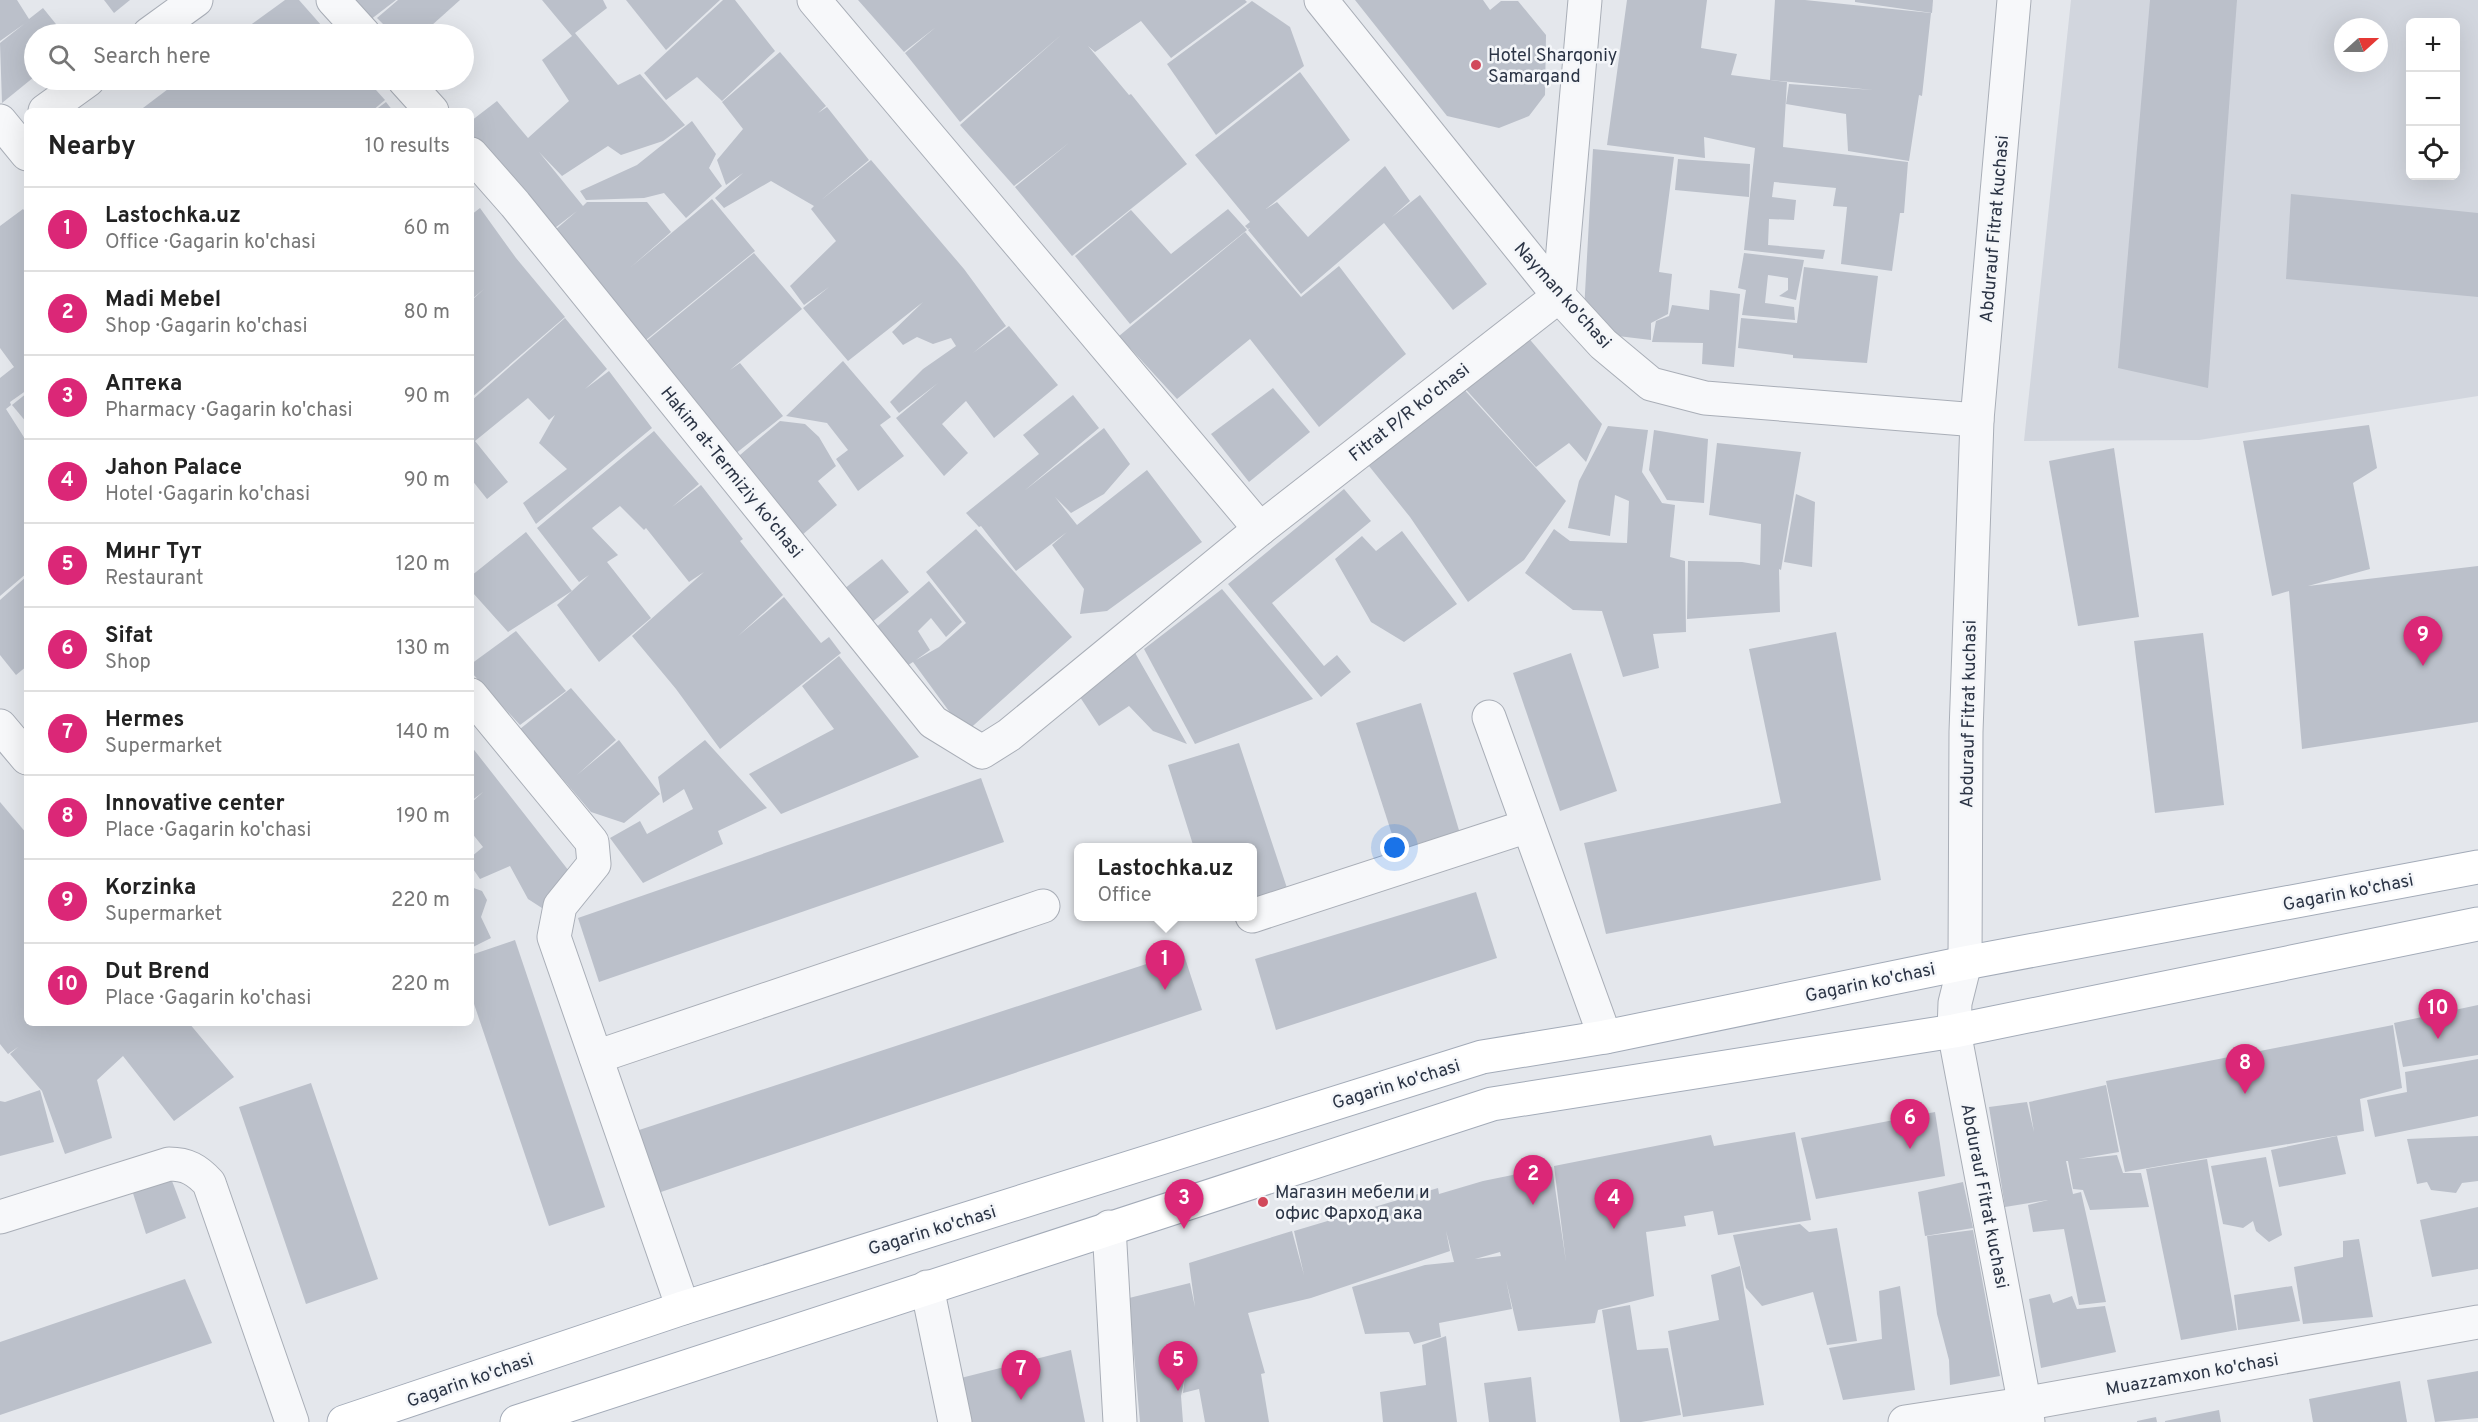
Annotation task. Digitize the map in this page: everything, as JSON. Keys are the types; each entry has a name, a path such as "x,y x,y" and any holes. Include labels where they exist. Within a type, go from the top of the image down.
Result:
{"main road":[{"name":"Gagarin ko'chasi","path":"344,1422 683,1308 1482,1057 1605,1037 1965,963 2478,867"},
{"path":"517,1422 579,1412 927,1287 1492,1104 1953,1031 2478,924"}],"street":[{"path":"163,24 196,0"},
{"path":"333,0 355,24"},
{"path":"814,0 1260,529"},
{"name":"Nayman ko'chasi","path":"1321,0 1559,296 1603,344 1651,384 1705,398 1977,420"},
{"path":"1559,296 1585,0"},
{"name":"Abdurauf Fitrat kuchasi","path":"2014,0 1977,420 1966,732 1965,963 1955,1004 1953,1031 2026,1413"},
{"path":"49,108 74,90"},
{"path":"413,90 429,108"},
{"name":"Hakim at-Termiziy ko'chasi","path":"474,157 530,222 933,723 982,752 1009,735"},
{"name":"Fitrat P/R ko'chasi","path":"1009,735 1260,529 1559,296"},
{"path":"474,699 592,842 594,864 560,906 554,938 683,1308"},
{"path":"1489,717 1605,1037"},
{"path":"0,726 24,754"},
{"path":"1257,914 1528,826"},
{"path":"596,1057 1043,906"},
{"path":"0,1217 170,1164 184,1164 200,1173 210,1183 292,1422"},
{"path":"1109,1227 1120,1422"},
{"path":"927,1287 955,1422"},
{"name":"Muazzamxon ko'chasi","path":"1905,1422 2026,1413 2478,1322"}],"shaded area":[{"path":"2071,0 2478,0 2478,396 2199,440 2024,441"}],"building":[{"path":"0,0 17,0 29,19 43,8 56,24 24,24 0,41"},
{"path":"104,0 130,0 114,13"},
{"path":"285,0 299,0 320,24 252,24"},
{"path":"354,0 396,0 370,20"},
{"path":"398,0 460,0 433,24 383,24 377,18"},
{"path":"542,0 603,0 607,8 575,33 618,85 640,74 685,125 663,141 621,155 608,146 562,176 539,152 583,206 587,202 647,202 671,232 631,267 712,199 755,251 641,344 548,236 577,211 551,231 474,140 474,119 497,101 528,138 569,101 542,60 572,36"},
{"path":"626,0 720,0 666,50"},
{"path":"723,0 735,0 775,51 722,101 697,77 666,100 644,73"},
{"path":"858,0 1245,0 1247,2 1171,58 1141,21 1095,52 1088,46 1129,95 1131,94 1187,164 1072,256 1015,187 1070,142 1014,186 960,125 1061,35 960,122 905,53 936,27 904,52"},
{"name":"Hotel Sharqoniy Samarqand","path":"1355,0 1483,0 1490,10 1501,1 1518,1 1546,35 1545,95 1529,116 1499,128 1447,116"},
{"path":"1627,0 1707,0 1701,48 1737,54 1731,75 1787,82 1783,147 1908,162 1904,213 1900,213 1892,271 1841,264 1847,207 1833,206 1836,188 1774,182 1772,197 1796,200 1794,220 1769,219 1768,245 1825,250 1823,259 1744,250 1755,148 1704,137 1705,158 1607,145"},
{"path":"1775,0 1805,0 1931,13 1922,96 1919,95 1909,161 1848,151 1846,114 1786,104 1789,84 1873,90 1770,80"},
{"path":"1855,0 1933,0 1932,13 1855,2"},
{"path":"2150,0 2237,0 2208,388 2118,368"},
{"path":"1252,1 1290,27 1304,66 1216,135 1167,64"},
{"path":"24,24 24,85 2,103 0,43"},
{"path":"780,52 826,106 818,113 827,107 869,160 820,201 871,160 964,269 1006,326 973,353 1009,326 1058,385 994,438 966,401 942,424 968,453 944,476 896,418 938,383 899,413 890,402 923,369 956,346 951,338 933,344 917,337 903,345 892,332 923,302 848,361 803,308 829,287 804,305 790,286 836,241 811,209 814,206 771,181 724,208 715,198 743,173 726,185 717,160 743,129 722,102"},
{"path":"1300,72 1350,140 1266,209 1277,202 1308,237 1385,166 1410,201 1392,217 1420,195 1487,284 1453,310 1384,223 1301,294 1248,230 1250,228 1245,226 1250,222 1195,155"},
{"path":"167,90 376,90 385,100 376,108 143,108"},
{"path":"386,102 391,108 378,108"},
{"path":"692,121 716,154 709,168 722,186 686,218 664,193 644,198 586,200 580,191 637,165"},
{"path":"1593,149 1674,157 1659,272 1672,274 1668,314 1651,323 1651,340 1601,334 1584,311"},
{"path":"1678,159 1750,164 1749,197 1675,190"},
{"path":"2291,194 2478,213 2478,297 2286,279"},
{"path":"480,208 516,258 565,317 474,395 474,298 484,289 474,297 474,213"},
{"path":"1228,209 1247,230 1130,324 1075,256 1131,210 1171,254"},
{"path":"24,210 24,392 10,402 11,405 6,409 24,437 24,576 0,596 0,378 14,367 0,348 0,226"},
{"path":"1245,232 1301,297 1339,266 1406,354 1319,427 1250,339 1177,399 1119,336"},
{"path":"754,253 802,309 730,370 740,363 783,416 730,458 644,343"},
{"path":"1744,253 1804,260 1796,300 1779,296 1788,290 1788,278 1768,275 1765,303 1794,307 1795,320 1742,315 1746,290 1738,288"},
{"path":"1804,267 1878,276 1867,363 1793,358 1793,355 1738,348 1741,318 1797,323"},
{"path":"1710,290 1740,294 1734,367 1702,364 1703,343 1652,342 1656,321 1669,316 1672,305 1709,310"},
{"path":"565,318 607,369 585,389 609,371 652,428 536,524 523,503 567,469 539,443 555,415 549,420 528,398 475,441 508,482 487,499 474,483 474,398"},
{"path":"1526,335 1602,424 1586,462 1569,443 1536,467 1461,384"},
{"path":"843,361 891,417 880,425 904,456 858,491 836,459 848,450 827,423 786,416"},
{"path":"1460,385 1566,501 1524,560 1468,602 1410,517 1369,466"},
{"path":"1273,388 1310,432 1249,482 1211,434"},
{"path":"24,395 24,419 12,405"},
{"path":"1073,395 1099,428 1024,491 1104,428 1130,464 1104,494 1071,513 1055,497 1077,525 1147,470 1202,542 1107,611 1080,614 1084,589 1052,545 1067,532 1016,571 981,526 979,527 966,513 1039,454 1023,435"},
{"path":"780,421 805,424 819,437 836,466 818,481 837,505 794,542 733,461"},
{"path":"2369,425 2377,468 2353,483 2370,569 2308,586 2478,566 2478,722 2302,749 2289,591 2272,596 2243,441"},
{"path":"1608,426 1648,430 1642,472 1662,503 1675,505 1670,557 1685,561 1686,632 1653,634 1659,668 1623,677 1602,611 1573,610 1525,573 1554,529 1570,541 1627,543 1629,501 1615,495 1610,536 1568,528 1579,481"},
{"path":"1654,430 1708,439 1704,503 1667,500 1649,470"},
{"path":"654,431 699,484 672,507 701,485 743,539 740,541 783,595 738,636 784,597 821,643 829,637 841,653 720,749 676,689 632,636 704,572 689,582 646,528 644,530 620,506 592,528 618,555 607,562 651,618 599,662 557,605 589,575 579,582 537,528"},
{"path":"1717,443 1801,452 1781,570 1779,569 1780,612 1687,619 1688,561 1742,562 1760,565 1761,524 1709,515"},
{"path":"2114,448 2139,617 2078,626 2049,461"},
{"path":"1344,489 1371,521 1272,603 1324,666 1337,655 1351,672 1321,697 1228,584"},
{"path":"1796,494 1815,502 1812,567 1784,562"},
{"path":"976,529 1072,637 965,733 913,662 902,669 872,631 929,581 962,622 946,637 931,618 918,631 930,650 916,660 939,647 966,623 926,572"},
{"path":"1402,531 1457,604 1404,642 1371,622 1335,559 1362,536 1376,551"},
{"path":"526,532 572,591 508,632 474,594 474,574"},
{"path":"882,559 909,592 871,623 844,589"},
{"path":"24,579 24,668 16,675 0,655 0,600"},
{"path":"1222,589 1313,699 1195,744 1144,649"},
{"path":"516,631 566,691 520,725 474,675 474,662"},
{"path":"1836,632 1881,880 1606,934 1584,843 1781,803 1749,649"},
{"path":"2203,633 2224,805 2155,813 2134,641"},
{"path":"1134,651 1187,744 1153,731 1129,706 1099,726 1078,694"},
{"path":"1571,653 1617,791 1560,811 1513,673"},
{"path":"839,656 919,757 781,814 749,774 834,729 802,686"},
{"path":"571,688 616,740 577,775 619,740 660,794 624,823 591,812 520,729"},
{"path":"1421,703 1461,837 1399,856 1356,723"},
{"path":"705,740 767,808 718,831 723,844 643,883 610,838 640,821 647,834 693,809 684,789 663,803 658,777"},
{"path":"1239,743 1287,888 1257,897 1257,843 1192,843 1168,765"},
{"path":"474,750 576,880 545,910 528,899 510,866 480,879 474,870 474,854 483,847 474,836 474,800 483,792 474,799"},
{"path":"981,778 1004,842 599,982 578,918"},
{"path":"0,802 24,830 24,1026 192,1026 234,1077 174,1121 123,1056 97,1080 112,1138 65,1154 42,1091 10,1054 18,1047 8,1054 0,1044"},
{"path":"474,888 482,891 487,900 481,917 491,938 474,946"},
{"path":"1476,892 1497,958 1276,1030 1255,959"},
{"path":"515,940 605,1207 549,1226 474,1004 474,954"},
{"path":"1183,952 1202,1010 658,1193 636,1131"},
{"path":"2478,1005 2478,1055 2403,1067 2394,1023"},
{"path":"2393,1025 2402,1088 2360,1099 2364,1131 2125,1172 2106,1081"},
{"path":"2478,1059 2478,1116 2375,1137 2367,1100 2407,1092 2405,1072"},
{"path":"311,1083 378,1279 306,1304 239,1107"},
{"path":"2106,1085 2119,1152 2078,1159 2117,1155 2123,1173 2141,1173 2149,1207 2090,1210 2083,1190 2073,1189 2068,1161 2066,1161 2073,1194 2081,1192 2106,1302 2079,1305 2064,1229 2033,1232 2028,1205 2048,1200 2005,1207 1989,1107 2027,1102 2034,1132 2029,1102"},
{"path":"40,1090 54,1142 0,1156 0,1101 5,1102"},
{"path":"1935,1112 1945,1176 1816,1199 1801,1138"},
{"path":"1795,1132 1811,1220 1718,1235 1713,1211 1684,1216 1686,1226 1646,1232 1654,1296 1598,1310 1595,1323 1518,1331 1506,1280 1512,1309 1439,1323 1441,1337 1414,1344 1409,1332 1365,1334 1352,1287 1425,1265 1454,1262 1446,1231 1450,1251 1311,1298 1248,1313 1265,1373 1261,1374 1269,1422 1205,1422 1199,1389 1183,1393 1185,1377 1181,1396 1183,1422 1140,1422 1129,1298 1190,1283 1195,1307 1189,1263 1292,1231 1304,1275 1294,1231 1438,1188 1439,1194 1483,1181 1552,1167 1566,1262 1554,1166 1711,1135 1714,1146","holes":["1500,1252 1501,1256 1475,1259"]},
{"path":"2337,1136 2346,1174 2279,1187 2271,1150"},
{"path":"2478,1136 2478,1181 2462,1183 2456,1193 2431,1190 2427,1182 2417,1184 2407,1139"},
{"path":"2266,1157 2282,1235 2269,1242 2256,1231 2253,1221 2243,1228 2223,1224 2211,1166"},
{"path":"2207,1159 2237,1330 2181,1340 2146,1169"},
{"path":"169,1173 186,1218 146,1234 131,1187"},
{"path":"1963,1182 1973,1228 1925,1236 1918,1192"},
{"path":"2478,1207 2478,1269 2432,1277 2420,1220"},
{"path":"1800,1224 1809,1232 1837,1228 1857,1341 1827,1345 1813,1292 1762,1306 1746,1288 1733,1235"},
{"path":"1973,1230 2000,1376 1950,1385 1949,1360 1937,1314 1927,1236"},
{"path":"2359,1239 2373,1317 2303,1324 2294,1267 2343,1257 2343,1241"},
{"path":"1740,1266 1764,1405 1683,1417 1668,1331 1719,1320 1711,1275"},
{"path":"185,1279 212,1343 0,1415 0,1342"},
{"path":"1900,1286 1915,1390 1843,1400 1829,1348 1882,1339 1879,1291"},
{"path":"2292,1286 2300,1321 2238,1330 2234,1295"},
{"path":"2050,1294 2053,1303 2072,1296 2077,1309 2105,1306 2116,1352 2041,1368 2029,1299"},
{"path":"1630,1305 1637,1350 1668,1348 1681,1415 1641,1422 1620,1422 1602,1310"},
{"path":"1446,1336 1457,1422 1383,1422 1380,1392 1426,1385 1422,1345"},
{"path":"1071,1350 1085,1422 965,1422 957,1379"},
{"path":"2478,1371 2478,1418 2435,1422 2427,1380"},
{"path":"1531,1377 1536,1422 1489,1422 1484,1383"},
{"path":"2400,1381 2407,1422 2313,1422 2309,1399"},
{"path":"2219,1410 2221,1422 2165,1422 2165,1421"},
{"path":"2156,1417 2157,1422 2137,1422 2137,1421"}],"place":[{"name":"Hotel Sharqoniy Samarqand","path":"1476,65"},
{"name":"Korzinka","path":"2423,666"},
{"name":"Lastochka.uz","path":"1165,990"},
{"name":"Dut Brend","path":"2438,1039"},
{"name":"Innovative center","path":"2245,1094"},
{"name":"Sifat","path":"1910,1149"},
{"name":"Магазин мебели и офис Фарход ака","path":"1263,1202"},
{"name":"Madi Mebel","path":"1533,1205"},
{"name":"Аптека","path":"1184,1229"},
{"name":"Jahon Palace","path":"1614,1229"},
{"name":"Минг Тут","path":"1178,1391"},
{"name":"Hermes","path":"1021,1400"}]}
